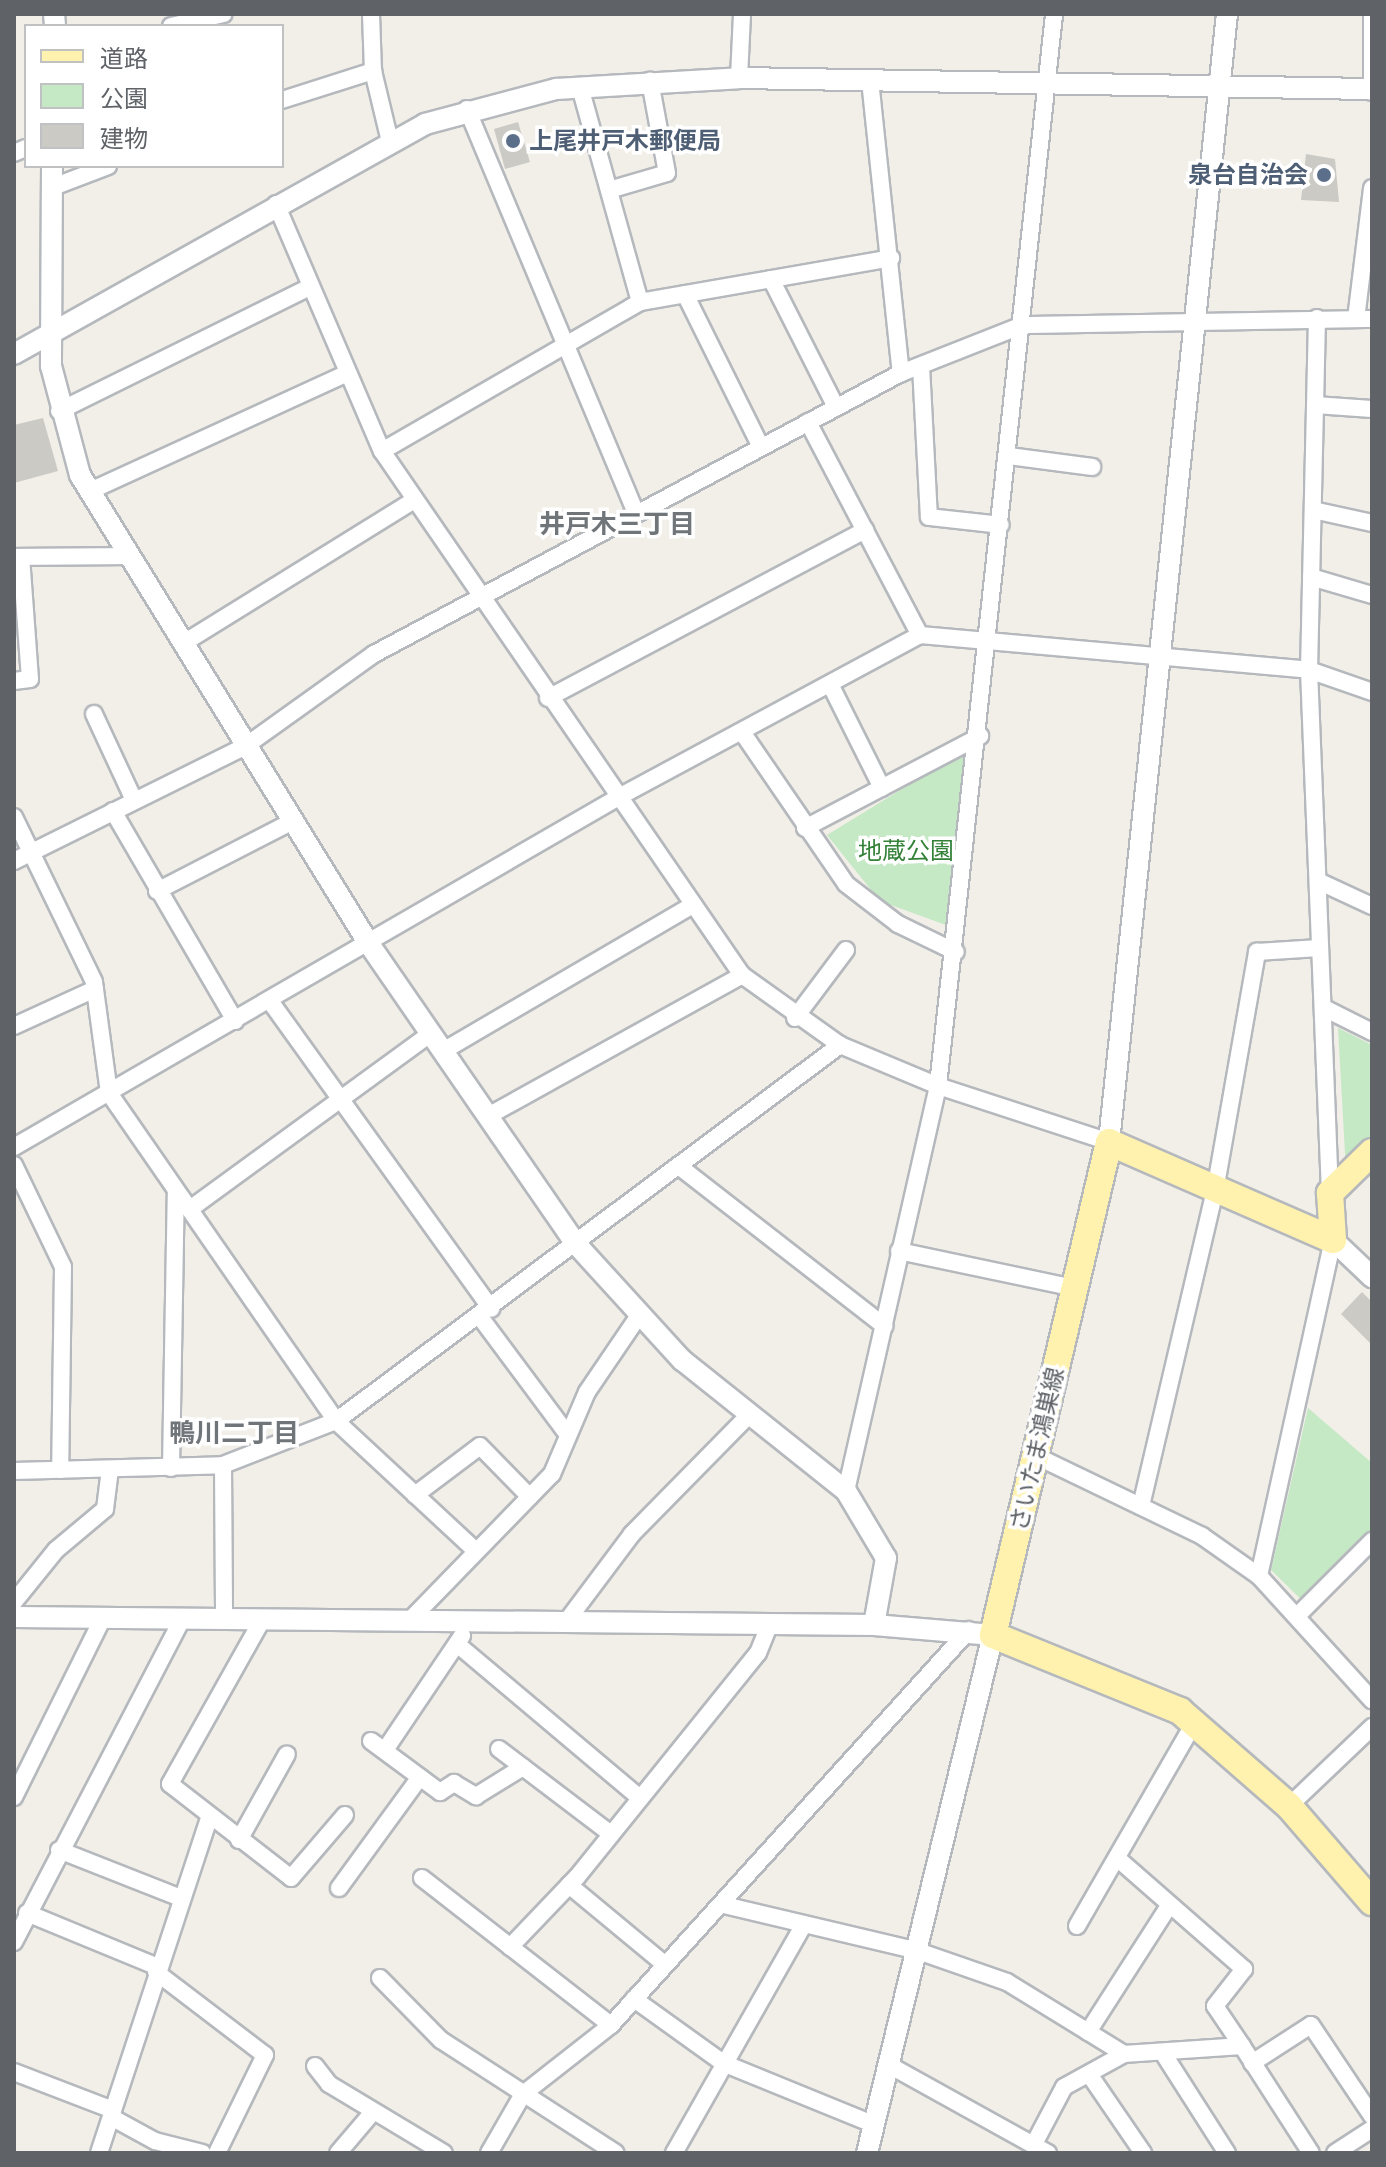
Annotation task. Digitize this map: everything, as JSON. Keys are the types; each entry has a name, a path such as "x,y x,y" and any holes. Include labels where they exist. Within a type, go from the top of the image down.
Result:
{"main road":[{"path":"1109,1142 1216,1185 1333,1240 1330,1193 1372,1152"},
{"name":"さいたま鴻巣線","path":"981,1632 1036,1456 1109,1142"},
{"path":"981,1632 1081,1666 1195,1722 1289,1806 1372,1902"}],"street":[{"path":"180,24 224,14"},
{"path":"371,14 373,71 390,142"},
{"path":"739,78 742,14"},
{"path":"846,1491 938,1086 956,952 1051,86 1054,14"},
{"path":"276,204 345,374 382,451 548,698 742,975 795,1018 840,1045 938,1086 1109,1142 1227,14"},
{"path":"15,352 390,142 467,109 580,87 739,78 1371,90 1372,17"},
{"path":"284,99 373,71"},
{"path":"870,80 901,373"},
{"path":"609,190 667,173 650,81"},
{"path":"580,87 640,302"},
{"path":"467,109 561,344 636,513"},
{"path":"52,168 50,334 59,411 90,491 244,747 369,944 575,1243 640,1314 748,1416 846,1491 886,1558 874,1625"},
{"path":"53,187 103,168"},
{"path":"21,857 244,747 374,654 901,373 1023,325 1364,319 1372,188"},
{"path":"382,451 561,344 640,302 891,258"},
{"path":"771,279 836,407"},
{"path":"59,411 310,287"},
{"path":"685,294 761,447"},
{"path":"1317,318 1309,670 1330,1193"},
{"path":"921,366 929,517 1001,525"},
{"path":"90,491 345,374"},
{"path":"1315,405 1372,409"},
{"path":"808,422 920,635"},
{"path":"1009,456 1092,467"},
{"path":"182,644 414,500"},
{"path":"1313,510 1372,523"},
{"path":"548,698 865,530"},
{"path":"14,681 30,679 17,557 128,556"},
{"path":"1311,577 1372,595"},
{"path":"14,1147 617,798 920,635 1309,670 1372,692"},
{"path":"830,684 882,788"},
{"path":"94,714 134,800"},
{"path":"742,732 846,884 898,924 956,952"},
{"path":"805,828 980,736"},
{"path":"113,811 235,1021"},
{"path":"14,817 21,857 95,989 109,1093 336,1421 476,1551"},
{"path":"157,891 291,822"},
{"path":"1318,881 1372,906"},
{"path":"443,1051 693,905"},
{"path":"1141,1506 1216,1185 1257,952 1319,948"},
{"path":"795,1018 846,950"},
{"path":"488,1116 742,975"},
{"path":"14,1026 95,989"},
{"path":"270,1001 565,1431"},
{"path":"1324,1008 1372,1032"},
{"path":"190,1209 280,1148 300,1122 341,1101 431,1033"},
{"path":"14,1471 223,1465 336,1421 485,1313 840,1045"},
{"path":"14,1165 63,1267 60,1470"},
{"path":"680,1167 884,1326"},
{"path":"171,1468 176,1192"},
{"path":"1333,1240 1372,1277"},
{"path":"1259,1576 1333,1240"},
{"path":"899,1251 1075,1288"},
{"path":"409,1621 552,1474 565,1431 640,1314"},
{"path":"566,1622 632,1534 748,1416"},
{"path":"415,1495 480,1446 530,1497"},
{"path":"1036,1456 1141,1506 1259,1576 1298,1615 1372,1700"},
{"path":"223,1465 224,1619"},
{"path":"14,1602 56,1550 105,1509 110,1469"},
{"path":"1298,1615 1372,1541"},
{"path":"14,1617 874,1625 981,1632"},
{"path":"14,1797 103,1618"},
{"path":"14,1942 59,1850 182,1619"},
{"path":"262,1620 170,1784 209,1819 291,1878 345,1815"},
{"path":"470,1622 457,1644 378,1746 440,1792 454,1783 476,1796 523,1767"},
{"path":"510,1947 569,1885 758,1653 770,1624"},
{"path":"489,2153 523,2094 611,2025 664,1964 724,1905 981,1632"},
{"path":"867,2153 915,1950 981,1632"},
{"path":"457,1644 640,1798"},
{"path":"1077,1926 1195,1722"},
{"path":"1289,1806 1372,1727"},
{"path":"499,1749 611,1834"},
{"path":"239,1840 287,1754"},
{"path":"339,1888 420,1777"},
{"path":"99,2153 209,1819"},
{"path":"59,1850 181,1898"},
{"path":"1117,1858 1244,1969 1215,2006 1311,2153"},
{"path":"422,1878 611,2025"},
{"path":"569,1885 664,1964"},
{"path":"724,1905 915,1950 1007,1982 1124,2054"},
{"path":"1088,2032 1169,1906"},
{"path":"27,1913 157,1970 265,2055 217,2153"},
{"path":"674,2153 804,1924"},
{"path":"380,1978 441,2040 616,2153"},
{"path":"634,1999 723,2063 875,2125"},
{"path":"1252,2063 1311,2025 1372,2116"},
{"path":"889,2065 1041,2148 1064,2087 1124,2054 1242,2046"},
{"path":"1163,2053 1227,2153"},
{"path":"315,2066 372,2113 444,2153"},
{"path":"14,2072 112,2113 155,2141 202,2153"},
{"path":"1089,2074 1143,2153"},
{"path":"338,2153 372,2113"},
{"path":"1335,2153 1372,2129"}],"green space":[{"name":"地蔵公園","path":"964,751 954,928 880,901 827,835"},
{"path":"1338,1028 1372,1045 1372,1148 1346,1171"},
{"path":"1308,1408 1372,1463 1372,1545 1315,1613 1271,1570"}],"building":[{"path":"518,122 530,162 505,169 494,129"},
{"path":"1306,154 1335,159 1339,202 1301,200"},
{"path":"43,418 58,471 14,483 14,425"},
{"path":"1362,1292 1372,1302 1372,1345 1341,1314"}],"place":[{"name":"上尾井戸木郵便局","path":"513,141"},
{"name":"泉台自治会","path":"1324,175"}],"district":[{"name":"井戸木三丁目","path":"617,525"},
{"name":"鴨川二丁目","path":"234,1434"}]}
